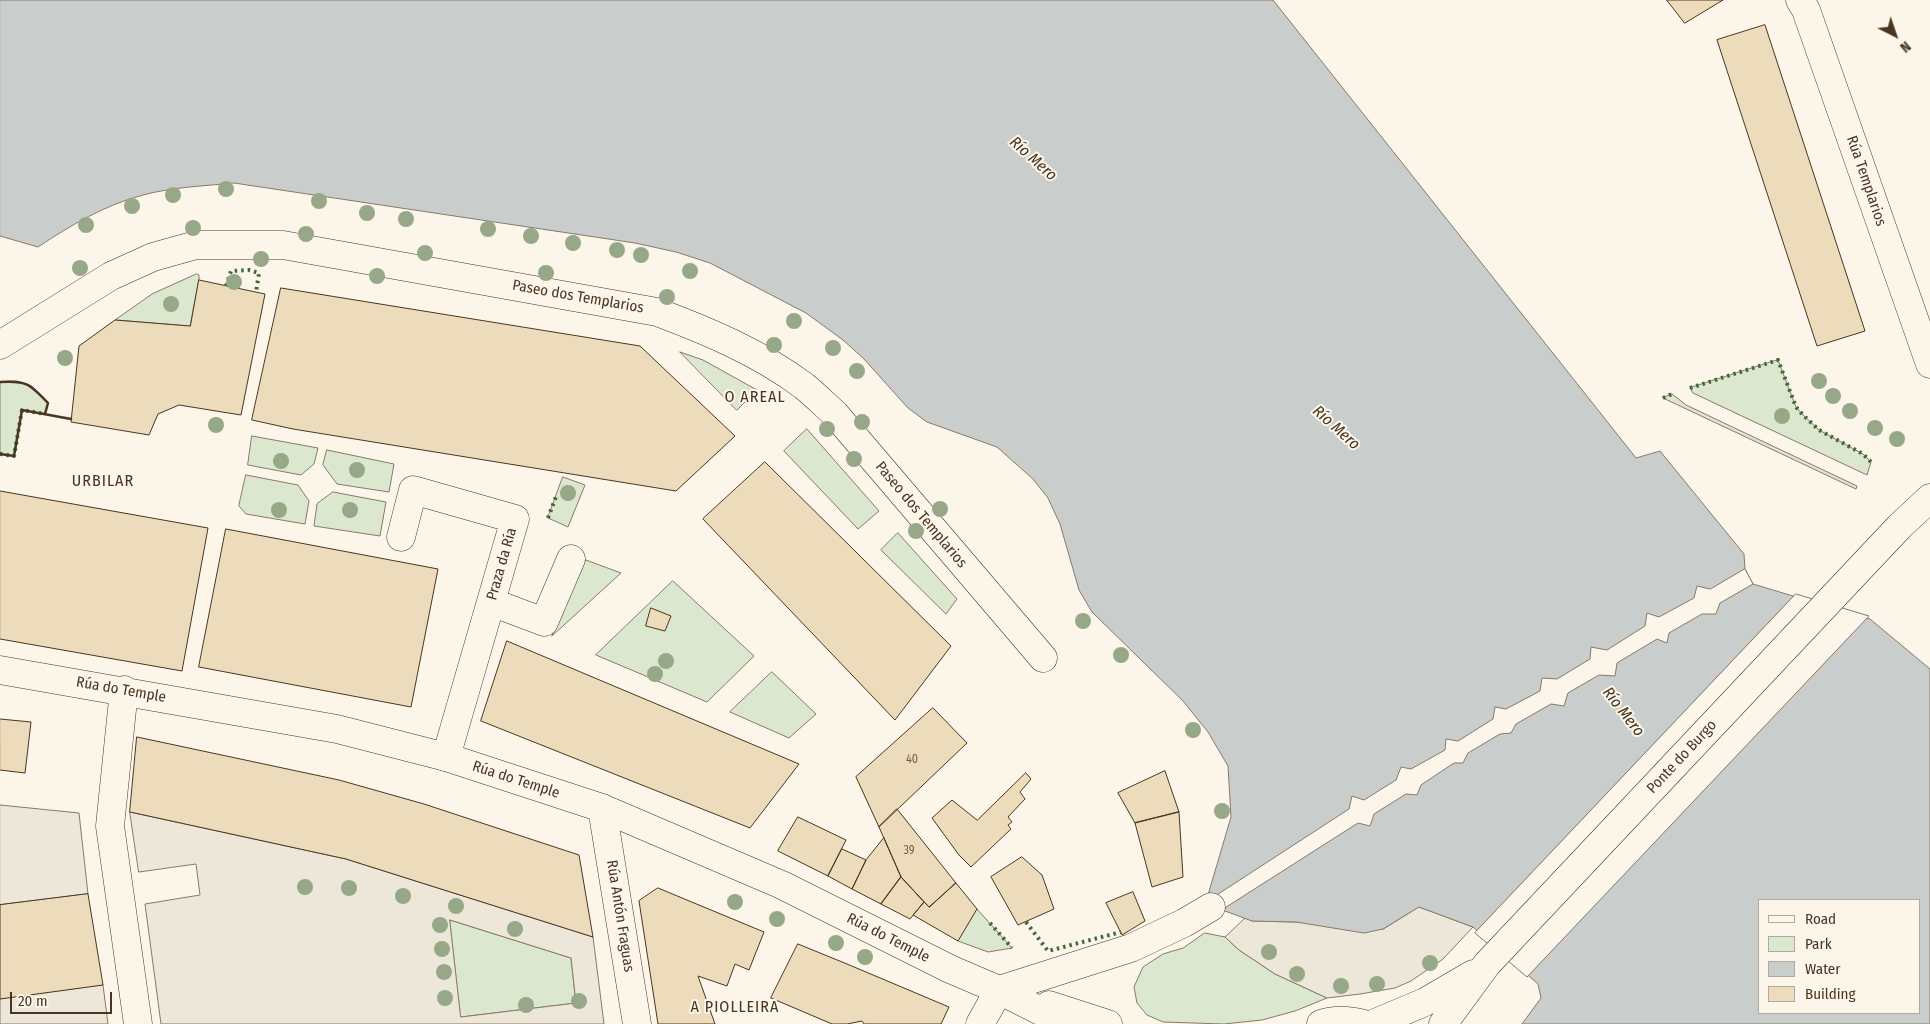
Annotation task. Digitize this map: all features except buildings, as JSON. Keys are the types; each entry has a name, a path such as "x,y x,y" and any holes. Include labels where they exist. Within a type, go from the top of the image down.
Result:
{"street":[{"name":"Rúa Templarios","path":"1800,0 1806,10 1930,364"},
{"name":"Paseo dos Templarios","path":"0,345 111,276 153,257 196,245 283,245 657,312 710,332 762,359 804,386 829,408 1043,658"},
{"name":"Praza da Ría","path":"401,537 412,490 515,519 446,757"},
{"path":"1878,550 1898,527 1930,498"},
{"path":"1878,550 1930,520"},
{"name":"Ponte do Burgo","path":"1443,1024 1487,964 1878,550"},
{"path":"491,602 544,622 571,559"},
{"name":"Rúa do Temple","path":"0,670 337,728 446,757 602,808 782,885 950,969 999,990 1066,1024"},
{"path":"124,690 110,826 138,1024"},
{"name":"Rúa Antón Fraguas","path":"602,808 637,1024"},
{"path":"980,1024 999,990 1131,948 1184,923 1211,907"},
{"name":"Ponte do Burgo","path":"1373,1024 1425,1002 1458,984 1487,964"},
{"name":"Rúa do Temple","path":"999,990 1108,1024"},
{"path":"1321,1024 1329,1021 1350,1020 1364,1024"}],"green space":[{"path":"197,274 199,275 199,280 190,326 115,320 152,294"},
{"path":"680,352 703,360 757,390 737,410"},
{"path":"1778,360 1796,407 1819,430 1863,454 1871,462 1867,475 1693,393 1690,388"},
{"path":"17,381 32,386 48,403 45,414 22,410 14,456 0,454 0,382"},
{"path":"1672,394 1686,405 1857,486 1856,489 1663,398"},
{"path":"807,429 879,511 858,529 784,451"},
{"path":"252,436 318,448 314,464 301,475 248,465"},
{"path":"327,450 394,464 389,492 337,484 323,465"},
{"path":"246,475 298,485 309,501 305,524 246,514 239,506"},
{"path":"563,477 585,485 568,527 548,518"},
{"path":"333,492 386,502 380,536 314,526 317,504"},
{"path":"898,533 957,599 946,614 881,550"},
{"path":"586,560 621,573 552,636"},
{"path":"673,581 754,656 707,702 596,655"},
{"path":"772,672 816,714 789,738 730,712"},
{"path":"977,909 1012,948 988,952 958,941"},
{"path":"450,920 571,958 576,1003 461,1017"},
{"path":"1205,933 1225,937 1239,950 1275,974 1327,998 1295,1011 1262,1020 1224,1024 1163,1022 1147,1015 1137,1003 1134,987 1143,967 1163,954 1183,948"}],"shaded area":[{"path":"0,805 79,813 88,894 0,905"},
{"path":"130,812 346,859 593,937 604,1024 161,1024 145,904 200,895 196,864 139,872","holes":["450,920 571,958 576,1003 461,1017"]},
{"path":"1419,907 1473,927 1443,959 1411,981 1395,988 1360,994 1327,998 1275,974 1239,950 1225,937 1245,918 1253,921 1296,922 1383,929"},
{"path":"103,985 108,1024 0,1024 0,999"}],"water":[{"name":"Río Mero","path":"0,0 1273,0 1636,458 1660,451 1744,554 1745,569 1753,584 1870,619 1930,669 1930,1024 1522,1024 1541,998 1538,984 1473,927 1419,907 1383,929 1364,933 1296,922 1252,921 1217,908 1208,895 1231,817 1228,766 1208,732 1183,701 1092,612 1079,590 1060,524 1048,498 1033,479 997,447 927,422 908,408 864,359 843,340 806,313 710,263 676,252 635,243 234,183 166,190 129,199 89,216 38,247 0,236"}],"pier":[{"path":"1745,569 1753,584 1720,603 1716,614 1702,614 1669,633 1667,643 1657,639 1617,663 1615,676 1599,675 1568,693 1564,706 1551,704 1516,724 1511,733 1500,734 1468,753 1463,763 1454,763 1421,785 1417,795 1406,794 1374,814 1370,826 1358,823 1220,911 1209,900 1349,809 1352,796 1364,800 1396,780 1401,767 1411,769 1445,750 1446,739 1458,741 1493,719 1495,707 1506,709 1540,691 1542,678 1557,679 1590,659 1591,647 1607,650 1645,626 1647,613 1659,617 1694,598 1697,586 1710,589"},
{"path":"1796,594 1869,616 1527,977 1475,933"}],"hedge":[{"path":"226,286 231,271 249,270 259,273 256,292"},
{"path":"1690,388 1778,360 1796,407 1803,415 1819,430 1863,454 1871,462"},
{"path":"1663,398 1672,394"},
{"path":"0,454 14,456 22,410 45,414"},
{"path":"548,518 557,494"},
{"path":"1026,922 1048,951 1121,932"},
{"path":"990,923 1012,948"}],"wall":[{"path":"0,382 16,382 32,387 48,403 45,414"},
{"path":"0,454 14,456 22,410 71,419"}],"district":[{"name":"O AREAL","path":"755,398"},
{"name":"URBILAR","path":"103,482"},
{"name":"A PIOLLEIRA","path":"735,1008"}]}
